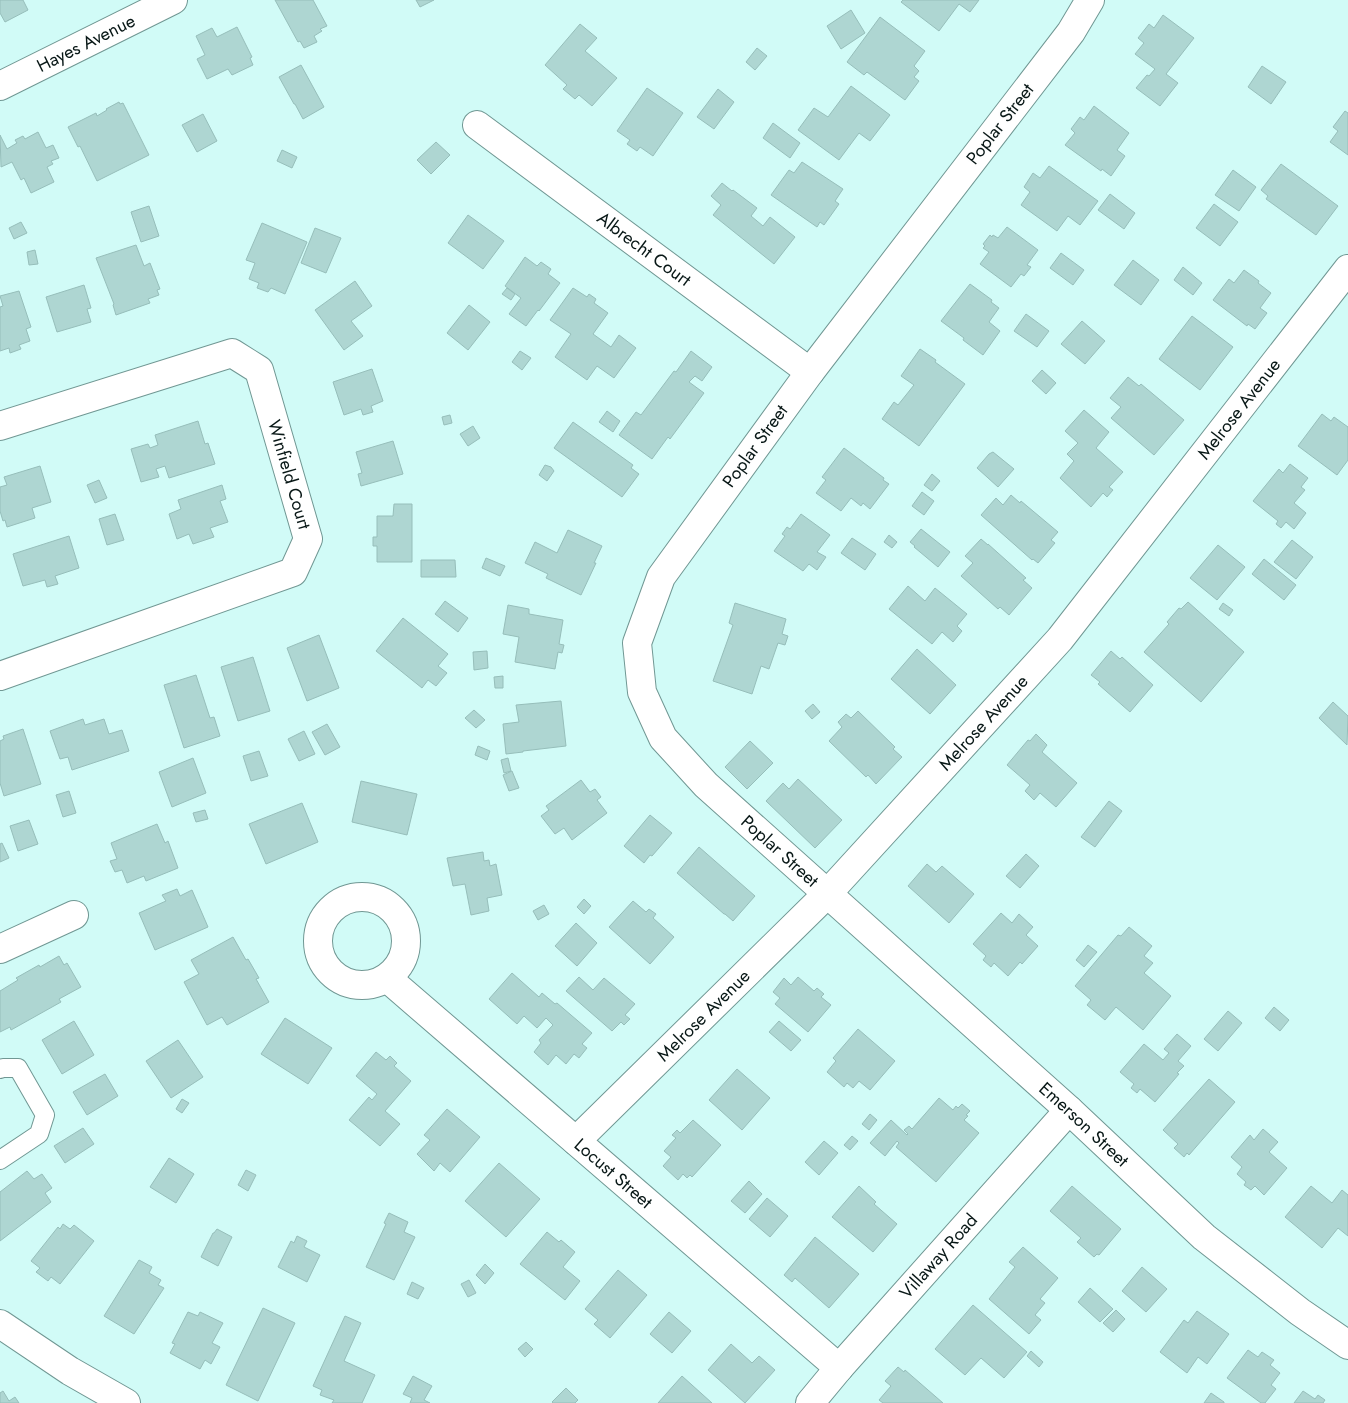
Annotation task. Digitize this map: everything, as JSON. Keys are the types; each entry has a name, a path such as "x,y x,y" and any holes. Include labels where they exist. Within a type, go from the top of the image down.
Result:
{"street":[{"name":"Hayes Avenue","path":"0,86 173,0"},
{"name":"Poplar Street","path":"828,894 706,785 663,738 642,692 637,643 661,576 810,372 1071,32 1090,0"},
{"name":"Albrecht Court","path":"477,125 810,372"},
{"name":"Melrose Avenue","path":"576,1141 828,894 1060,639 1348,269"},
{"name":"Winfield Court","path":"0,426 232,352 259,370 308,538 293,572 0,676"},
{"name":"Emerson Street","path":"828,894 1069,1110 1204,1237 1300,1312 1348,1345"},
{"path":"0,949 74,915"},
{"name":"Locust Street","path":"387,978 838,1368"},
{"name":"Villaway Road","path":"810,1403 838,1368 1069,1110"},
{"path":"0,1324 70,1371 126,1403"}],"lane":[{"path":"0,1069 18,1068 45,1115 39,1134 0,1160"}],"building":[{"path":"0,0 23,0 28,10 5,22 0,13"},
{"path":"275,0 313,0 327,26 320,29 322,31 314,36 317,42 304,48 300,41 298,42"},
{"path":"416,0 434,0 420,7"},
{"path":"903,0 979,0 970,12 959,4 939,31 901,2"},
{"path":"851,10 865,33 841,49 827,26"},
{"path":"1163,15 1194,38 1166,74 1178,83 1160,106 1136,88 1155,69 1135,54 1144,43 1138,38 1149,24 1154,28"},
{"path":"880,17 925,51 914,66 919,71 914,77 919,81 905,100 867,72 864,75 847,62"},
{"path":"580,24 597,38 585,51 617,78 592,106 579,95 575,99 563,89 567,85 545,65"},
{"path":"237,27 252,57 250,58 253,65 232,75 228,69 207,79 197,59 205,55 196,36 212,28 217,37"},
{"path":"757,48 767,56 755,70 746,62"},
{"path":"301,65 324,107 303,119 279,77"},
{"path":"1262,66 1286,82 1271,104 1248,87"},
{"path":"851,86 890,115 870,141 859,133 839,160 798,130 814,108 828,117"},
{"path":"647,88 683,113 653,156 640,147 637,151 627,144 630,140 617,131"},
{"path":"718,89 734,102 714,129 697,117"},
{"path":"119,102 120,104 123,103 149,155 97,181 80,146 78,147 68,127 96,113 97,116"},
{"path":"1094,106 1129,133 1117,150 1125,156 1111,176 1065,145 1075,133 1071,129 1080,117 1084,120"},
{"path":"1345,111 1348,113 1348,155 1330,142 1338,131 1333,127"},
{"path":"203,114 217,141 197,152 182,125"},
{"path":"773,123 800,143 790,158 763,138"},
{"path":"38,132 46,148 53,145 59,158 51,161 53,164 47,167 54,182 31,193 24,178 21,180 12,162 1,167 0,135 7,149 17,143 15,140 23,136 25,139"},
{"path":"436,142 450,155 431,174 417,160"},
{"path":"282,150 297,157 292,168 277,161"},
{"path":"802,162 843,189 835,201 839,204 824,225 820,222 817,227 771,195 789,170 794,173"},
{"path":"1281,164 1338,206 1316,235 1266,199 1268,196 1261,190"},
{"path":"1049,166 1098,201 1080,225 1068,216 1057,231 1021,205 1030,192 1024,187 1033,173 1040,178"},
{"path":"1233,170 1256,187 1239,211 1215,195"},
{"path":"722,183 757,208 751,216 763,226 770,217 795,237 774,264 713,215 721,205 711,196"},
{"path":"1110,194 1135,213 1124,229 1098,210"},
{"path":"1214,204 1238,222 1220,246 1196,228"},
{"path":"149,206 159,236 141,242 131,212"},
{"path":"468,215 504,241 483,269 448,243"},
{"path":"21,222 27,233 14,239 9,228"},
{"path":"262,223 307,242 285,294 271,288 268,292 257,288 259,283 249,279 255,263 246,260"},
{"path":"1007,227 1038,250 1027,265 1031,267 1024,276 1021,274 1011,287 980,264 989,252 983,248 985,246 983,244 990,235 998,238"},
{"path":"315,228 341,238 326,273 301,263"},
{"path":"136,245 144,266 150,263 160,289 157,290 159,295 148,299 150,303 116,315 114,304 96,258"},
{"path":"35,250 38,264 29,265 27,252"},
{"path":"1061,253 1084,270 1073,285 1050,268"},
{"path":"525,257 537,266 541,262 551,269 548,274 560,283 526,326 509,314 521,298 505,286"},
{"path":"1133,260 1159,280 1141,305 1114,285"},
{"path":"1183,267 1202,283 1193,295 1174,280"},
{"path":"1244,270 1271,293 1260,308 1267,313 1255,329 1248,324 1247,326 1213,300 1229,279 1234,283"},
{"path":"355,281 372,306 351,321 363,336 344,350 315,310"},
{"path":"970,284 992,300 991,302 999,308 989,322 1000,331 983,355 941,321"},
{"path":"84,285 91,308 87,309 91,322 57,332 46,297"},
{"path":"507,288 515,294 511,300 502,294"},
{"path":"573,288 587,297 589,294 596,299 594,303 608,313 593,334 611,347 619,335 636,348 614,378 597,366 587,380 555,357 571,334 550,320"},
{"path":"19,291 31,327 26,329 30,341 19,345 21,349 10,353 9,348 0,351 0,307 3,306 0,296"},
{"path":"469,305 490,322 468,350 447,333"},
{"path":"1026,314 1049,331 1037,347 1014,331"},
{"path":"1192,316 1233,347 1200,390 1159,359"},
{"path":"1082,321 1105,341 1085,364 1061,344"},
{"path":"920,349 965,384 919,446 882,419 894,402 898,405 914,385 901,376"},
{"path":"520,351 531,358 522,370 512,362"},
{"path":"691,351 712,367 702,381 695,376 689,382 704,393 670,439 668,437 652,459 619,435 636,412 641,415"},
{"path":"372,369 383,401 371,406 373,412 363,415 361,409 344,415 333,382"},
{"path":"1042,370 1056,383 1046,394 1032,381"},
{"path":"1128,377 1139,386 1141,384 1184,420 1154,455 1111,418 1121,407 1110,398"},
{"path":"1084,410 1109,432 1096,448 1123,472 1109,487 1113,490 1107,497 1103,493 1091,507 1060,478 1074,461 1067,454 1078,443 1065,431"},
{"path":"607,411 620,421 613,432 599,422"},
{"path":"1322,414 1331,421 1334,417 1348,427 1348,460 1337,475 1298,446"},
{"path":"450,415 452,423 444,425 442,417"},
{"path":"198,421 205,444 208,443 215,464 169,478 165,466 156,469 159,477 141,482 131,449 148,444 150,448 158,445 155,435"},
{"path":"573,422 633,465 631,468 639,474 622,497 554,448"},
{"path":"473,426 480,438 468,446 460,434"},
{"path":"393,441 403,474 361,486 358,474 362,473 356,452"},
{"path":"844,448 884,478 883,480 889,484 870,509 863,503 861,506 851,498 841,511 816,493 826,480 822,477"},
{"path":"993,452 1014,469 998,487 977,468"},
{"path":"1290,464 1308,478 1301,487 1305,490 1294,503 1306,513 1294,529 1286,522 1281,528 1276,524 1278,521 1253,501 1279,469 1283,473"},
{"path":"545,465 551,467 554,471 547,481 539,475"},
{"path":"40,466 51,502 32,508 35,518 7,527 0,511 0,487 7,485 4,477"},
{"path":"932,474 940,481 932,491 924,485"},
{"path":"99,480 107,498 95,503 87,485"},
{"path":"222,485 226,499 220,501 228,522 210,528 214,537 193,544 189,534 177,539 169,514 181,509 178,500"},
{"path":"922,492 934,501 924,515 912,506"},
{"path":"1011,495 1058,532 1051,540 1055,543 1038,563 1032,560 981,515 996,498 1003,505"},
{"path":"394,504 412,504 412,562 377,562 377,546 373,546 373,537 377,537 377,516 393,516"},
{"path":"115,514 124,540 107,545 99,519"},
{"path":"801,514 830,535 817,552 826,557 817,570 809,564 803,571 774,551 785,536 782,534 787,527 790,529"},
{"path":"921,529 950,552 938,567 910,542"},
{"path":"568,530 602,546 581,595 546,578 548,574 525,563 535,542 557,553"},
{"path":"889,535 897,542 892,548 884,542"},
{"path":"69,536 79,568 55,576 58,584 47,587 45,580 23,586 13,554"},
{"path":"852,538 876,554 865,570 841,553"},
{"path":"981,539 1026,578 1023,580 1032,588 1009,615 1000,607 998,609 961,576 973,563 965,556"},
{"path":"1292,540 1313,557 1296,579 1274,562"},
{"path":"1218,545 1245,567 1217,600 1190,578"},
{"path":"486,558 505,566 500,576 482,568"},
{"path":"1264,559 1296,585 1284,600 1252,574"},
{"path":"421,560 455,560 456,577 421,577"},
{"path":"908,586 925,601 935,588 967,614 957,626 962,631 953,642 942,632 932,644 889,609"},
{"path":"445,601 468,618 458,632 435,614"},
{"path":"1188,602 1244,652 1201,702 1144,652 1169,624 1167,622 1179,608 1181,609"},
{"path":"735,603 786,619 782,634 788,636 785,645 778,643 769,669 761,666 752,694 713,681 733,625 729,623"},
{"path":"1223,603 1233,610 1229,616 1219,609"},
{"path":"508,605 529,609 529,614 563,620 559,644 564,645 562,653 558,652 555,669 515,662 519,637 503,634"},
{"path":"403,618 448,654 438,666 447,673 436,686 428,680 422,688 376,651"},
{"path":"319,635 339,688 307,701 287,648"},
{"path":"917,649 956,685 930,714 891,679"},
{"path":"487,651 488,668 474,670 473,652"},
{"path":"1111,651 1120,659 1122,657 1153,685 1130,712 1098,684 1100,682 1091,675"},
{"path":"253,657 270,711 238,721 221,667"},
{"path":"196,675 210,718 214,717 220,736 184,748 164,685"},
{"path":"503,676 503,688 495,688 494,677"},
{"path":"561,701 566,746 506,754 503,724 519,722 516,705"},
{"path":"1333,702 1348,716 1347,745 1319,718"},
{"path":"813,704 820,712 812,719 805,711"},
{"path":"474,710 485,720 476,728 465,718"},
{"path":"858,711 895,747 893,749 902,757 876,784 868,775 866,777 829,741 842,727 838,722 846,714 851,718"},
{"path":"83,719 85,725 104,719 109,734 122,730 129,751 72,770 68,757 60,759 50,731"},
{"path":"327,724 340,747 325,755 312,732"},
{"path":"23,729 41,784 4,796 0,783 0,741 4,739 3,736"},
{"path":"304,731 315,754 299,761 288,739"},
{"path":"1036,734 1047,745 1042,752 1077,783 1056,807 1040,793 1034,800 1025,791 1030,785 1007,765 1028,740 1030,741"},
{"path":"750,741 773,763 747,789 725,767"},
{"path":"478,746 490,751 487,760 475,755"},
{"path":"259,751 268,776 251,781 243,756"},
{"path":"193,758 206,793 172,807 159,772"},
{"path":"508,758 511,771 504,773 501,760"},
{"path":"512,771 519,788 509,791 503,775"},
{"path":"798,779 842,820 815,848 766,801 783,783 789,789"},
{"path":"581,780 590,792 595,789 601,797 597,800 607,813 572,840 564,828 555,834 541,816 549,810 546,806"},
{"path":"361,781 417,794 407,835 352,822"},
{"path":"69,791 76,813 63,817 56,795"},
{"path":"1109,801 1122,811 1095,847 1081,837"},
{"path":"302,803 318,842 266,864 249,824"},
{"path":"205,810 208,819 196,822 193,813"},
{"path":"650,815 672,833 644,863 624,846"},
{"path":"29,820 38,844 18,851 10,826"},
{"path":"157,824 165,843 168,841 178,868 146,881 144,876 127,883 122,870 115,872 110,861 117,859 111,843"},
{"path":"2,843 9,858 0,862 0,844"},
{"path":"699,847 755,896 733,921 677,873"},
{"path":"483,852 484,861 489,860 490,866 496,864 502,895 487,898 489,911 471,915 465,884 453,886 447,858"},
{"path":"1026,854 1039,866 1020,888 1006,876"},
{"path":"927,864 936,872 942,866 974,894 949,923 908,886"},
{"path":"177,889 180,896 192,890 208,927 155,950 139,913 166,901 162,895"},
{"path":"584,899 591,906 584,914 577,907"},
{"path":"633,901 646,912 649,909 656,914 653,918 674,937 650,964 609,927"},
{"path":"544,905 549,914 538,920 533,911"},
{"path":"1001,913 1012,923 1019,914 1033,927 1026,935 1038,946 1008,976 994,963 991,967 983,960 986,956 973,944"},
{"path":"576,923 597,943 577,966 555,946"},
{"path":"1129,927 1152,946 1144,956 1153,963 1144,973 1171,996 1143,1030 1116,1007 1105,1020 1087,1005 1091,1000 1075,986 1118,935 1121,936"},
{"path":"233,937 259,978 256,979 269,1002 227,1025 222,1017 207,1025 184,982 199,974 191,960"},
{"path":"1088,945 1097,952 1084,967 1076,960"},
{"path":"59,956 64,965 67,963 81,987 59,999 61,1002 11,1030 10,1027 0,1032 0,991 18,980 16,978"},
{"path":"512,973 539,997 542,993 555,1004 557,1003 592,1033 582,1044 587,1048 579,1058 574,1054 566,1064 556,1055 548,1065 534,1052 541,1043 539,1040 553,1025 546,1018 537,1028 524,1016 517,1024 489,999"},
{"path":"579,977 593,990 604,978 635,1004 625,1015 630,1019 624,1025 621,1022 612,1031 566,991"},
{"path":"798,977 814,991 817,988 824,994 821,997 831,1005 808,1032 775,1004 780,998 773,992 784,978 791,985"},
{"path":"1274,1007 1289,1020 1280,1031 1265,1018"},
{"path":"1228,1011 1242,1023 1218,1051 1204,1039"},
{"path":"285,1018 332,1048 308,1084 261,1054"},
{"path":"74,1021 94,1055 62,1074 42,1040"},
{"path":"779,1021 801,1040 791,1051 769,1032"},
{"path":"858,1029 895,1061 870,1090 859,1081 853,1088 847,1083 844,1087 827,1072 836,1061 833,1058"},
{"path":"1177,1034 1191,1046 1178,1061 1184,1066 1177,1073 1179,1074 1155,1102 1140,1089 1137,1093 1131,1088 1134,1084 1120,1072 1144,1044 1163,1060 1169,1053 1164,1049"},
{"path":"178,1040 203,1077 171,1098 146,1061"},
{"path":"376,1052 386,1060 390,1056 397,1063 394,1066 411,1081 385,1111 400,1124 380,1146 349,1120 369,1097 372,1100 377,1094 356,1076"},
{"path":"737,1069 770,1098 742,1130 709,1100"},
{"path":"105,1074 118,1096 87,1115 73,1092"},
{"path":"1209,1079 1235,1102 1189,1155 1187,1153 1184,1157 1174,1148 1178,1144 1163,1130"},
{"path":"939,1098 953,1110 956,1106 958,1108 962,1104 970,1111 964,1120 979,1133 936,1182 896,1147 899,1143 897,1141 885,1156 870,1143 891,1120 907,1135 904,1130 909,1126 912,1129"},
{"path":"182,1099 189,1103 182,1113 176,1109"},
{"path":"447,1109 480,1137 450,1172 440,1163 434,1171 417,1154 430,1140 424,1135"},
{"path":"870,1114 877,1120 869,1130 862,1124"},
{"path":"693,1120 721,1145 692,1177 690,1175 687,1178 683,1174 678,1180 663,1166 671,1157 664,1151 676,1138 672,1135 677,1130 680,1133"},
{"path":"83,1128 94,1144 65,1163 54,1146"},
{"path":"1263,1129 1278,1142 1269,1152 1287,1168 1264,1195 1255,1186 1251,1190 1244,1185 1246,1182 1237,1174 1242,1167 1231,1157 1250,1135 1254,1140"},
{"path":"852,1136 858,1141 850,1150 844,1145"},
{"path":"824,1141 838,1153 819,1175 805,1162"},
{"path":"169,1158 194,1174 176,1203 150,1187"},
{"path":"499,1163 540,1199 506,1237 465,1201"},
{"path":"246,1170 256,1175 248,1191 238,1185"},
{"path":"27,1171 34,1179 42,1174 52,1188 45,1193 51,1202 0,1241 0,1192"},
{"path":"749,1181 762,1194 745,1213 731,1201"},
{"path":"859,1186 876,1202 874,1204 897,1224 873,1252 832,1217"},
{"path":"1072,1186 1121,1229 1099,1255 1097,1254 1094,1257 1077,1242 1081,1238 1050,1211"},
{"path":"1311,1186 1332,1203 1342,1190 1348,1195 1348,1236 1338,1228 1322,1248 1285,1217"},
{"path":"767,1198 788,1216 770,1237 749,1219"},
{"path":"389,1213 408,1222 404,1232 415,1237 394,1280 366,1267 386,1224 384,1223"},
{"path":"63,1224 70,1229 74,1225 94,1241 60,1284 51,1277 48,1281 36,1272 40,1268 31,1261 58,1227 60,1229"},
{"path":"217,1229 232,1237 218,1266 201,1257"},
{"path":"547,1232 559,1242 561,1240 575,1252 563,1267 580,1281 565,1300 520,1264"},
{"path":"297,1236 307,1241 304,1247 320,1255 307,1282 278,1267 291,1241 294,1243"},
{"path":"815,1237 859,1274 829,1308 795,1278 792,1282 784,1275"},
{"path":"1023,1247 1058,1278 1040,1299 1045,1303 1035,1315 1041,1320 1029,1334 989,1299 1015,1267 1009,1262"},
{"path":"139,1260 152,1267 149,1273 161,1280 158,1285 164,1288 134,1334 104,1316"},
{"path":"485,1264 494,1273 485,1284 476,1275"},
{"path":"1142,1267 1167,1289 1146,1312 1122,1291"},
{"path":"618,1270 647,1295 610,1338 594,1324 598,1320 585,1309"},
{"path":"469,1280 476,1293 468,1297 461,1284"},
{"path":"412,1282 424,1288 418,1299 407,1294"},
{"path":"1090,1288 1113,1309 1100,1322 1078,1302"},
{"path":"973,1305 1027,1352 1004,1378 981,1358 965,1375 935,1349"},
{"path":"263,1308 295,1323 258,1401 226,1385"},
{"path":"1116,1310 1125,1319 1113,1332 1103,1323"},
{"path":"1197,1311 1229,1334 1207,1364 1198,1357 1187,1373 1160,1352 1184,1320 1188,1323"},
{"path":"188,1312 198,1316 200,1312 223,1323 212,1343 220,1347 211,1364 205,1360 200,1369 170,1353 175,1344 172,1343"},
{"path":"669,1312 691,1331 672,1353 650,1334"},
{"path":"345,1316 361,1323 344,1361 375,1375 362,1403 332,1403 334,1400 320,1395 322,1390 313,1386"},
{"path":"526,1342 533,1349 525,1357 518,1349"},
{"path":"731,1344 752,1363 759,1356 775,1370 745,1403 708,1370"},
{"path":"1248,1350 1258,1357 1262,1352 1274,1360 1270,1365 1280,1373 1271,1385 1276,1389 1265,1403 1261,1403 1227,1378"},
{"path":"1031,1351 1043,1362 1039,1367 1027,1356"},
{"path":"898,1367 904,1372 905,1370 943,1403 883,1403 879,1400 891,1386 885,1381"},
{"path":"413,1376 432,1386 424,1400 430,1403 410,1403 412,1398 403,1394"},
{"path":"682,1376 712,1403 658,1403"},
{"path":"566,1388 578,1400 575,1403 553,1403 552,1402"},
{"path":"3,1391 9,1401 15,1397 19,1403 0,1403 0,1393"},
{"path":"1303,1391 1315,1399 1318,1395 1325,1400 1323,1403 1294,1403"},
{"path":"1211,1393 1224,1402 1224,1403 1204,1403"}]}
